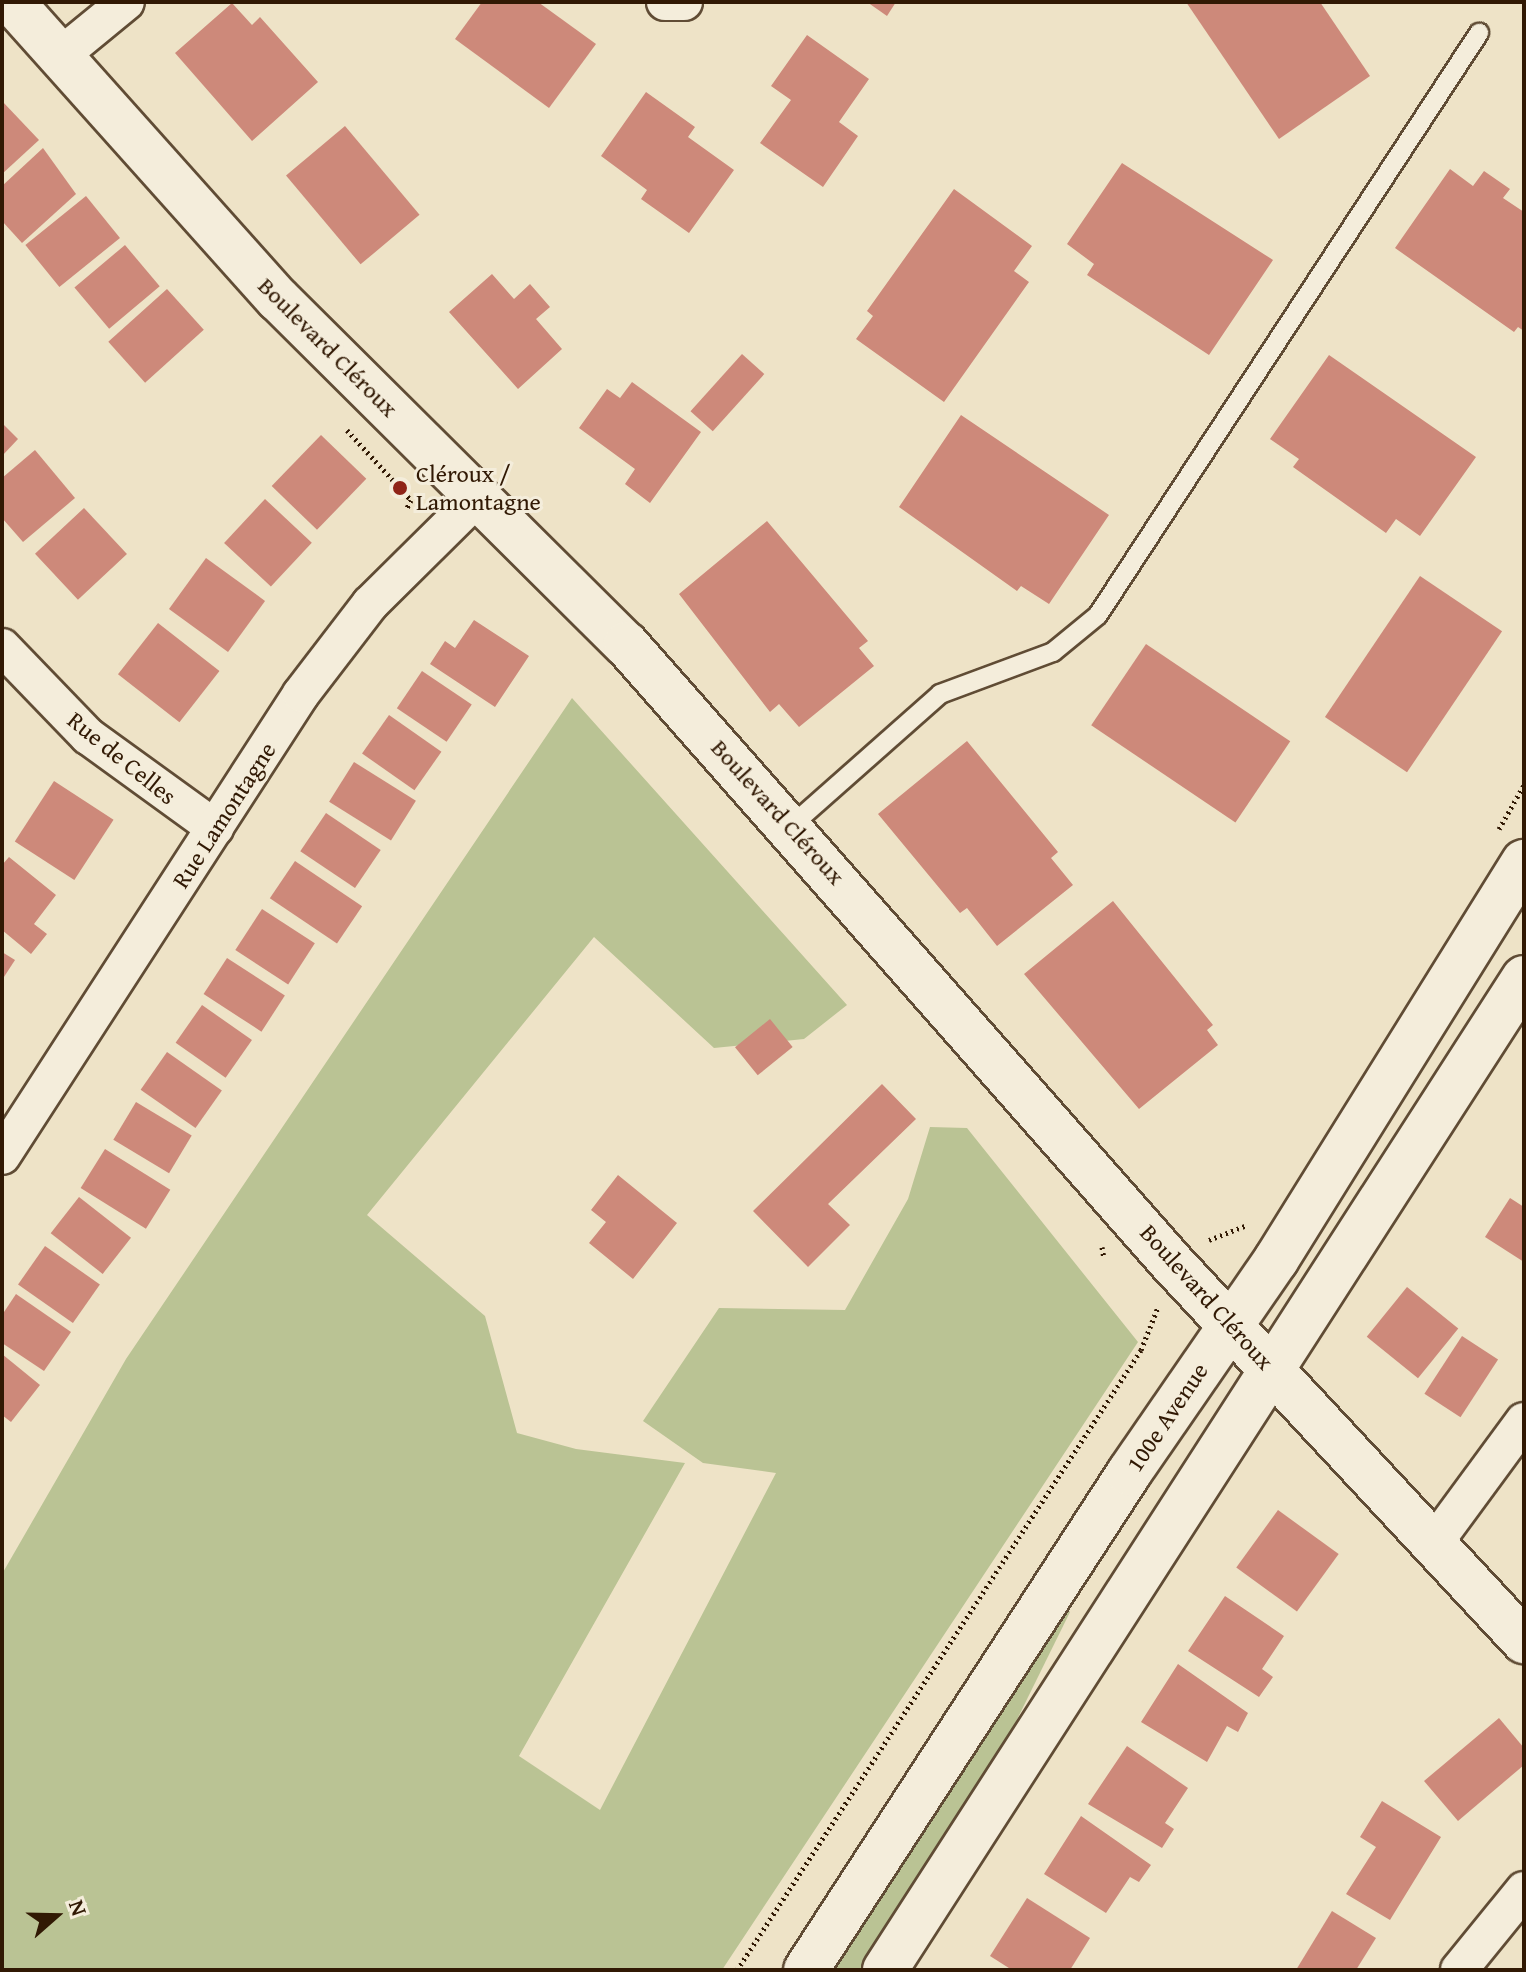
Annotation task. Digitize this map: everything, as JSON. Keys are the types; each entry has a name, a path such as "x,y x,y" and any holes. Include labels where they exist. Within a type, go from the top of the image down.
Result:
{"street":[{"name":"Boulevard Cléroux","path":"12,2 278,299 626,644 791,826 1230,1324 1524,1641"},
{"path":"60,56 126,2"},
{"path":"665,2 684,2"},
{"name":"Rue Lamontagne","path":"2,1156 301,694 370,604 477,498"},
{"name":"Rue de Celles","path":"2,647 88,736 215,828"},
{"name":"100e Avenue","path":"806,1970 1230,1324 1524,862"},
{"path":"885,1970 1275,1372 1524,978"},
{"path":"1435,1542 1524,1421"},
{"path":"1459,1970 1524,1890"}],"lane":[{"path":"791,826 940,694 1053,652 1098,615 1479,33"}],"path":[{"path":"737,1970 1141,1350 1152,1314"}],"green space":[{"path":"572,698 847,1005 804,1039 714,1048 594,937 367,1215 485,1316 517,1433 576,1449 685,1463 519,1756 600,1810 776,1473 703,1463 643,1421 719,1308 845,1310 908,1199 930,1127 967,1128 1138,1342 722,1970 2,1970 2,1574 126,1359"},
{"path":"1066,1608 1070,1612 994,1766 861,1970 830,1970"}],"building":[{"path":"482,2 538,2 596,44 549,108 455,39"},
{"path":"867,2 896,2 887,16"},
{"path":"1186,2 1320,2 1370,76 1279,139"},
{"path":"232,3 252,25 260,17 318,82 252,141 175,53"},
{"path":"807,35 869,79 839,122 858,136 823,187 760,143 791,100 771,86"},
{"path":"646,92 695,127 688,137 734,170 689,233 641,199 647,190 601,156"},
{"path":"2,101 39,140 2,174"},
{"path":"345,126 420,215 361,264 286,175"},
{"path":"43,148 76,194 22,243 2,221 2,186"},
{"path":"1122,163 1273,260 1209,355 1087,275 1094,264 1067,244"},
{"path":"1450,169 1473,186 1484,171 1510,189 1503,198 1524,212 1524,331 1518,327 1514,332 1395,248"},
{"path":"954,189 1032,246 1014,271 1029,282 944,402 856,339 873,316 867,311"},
{"path":"86,196 120,238 59,287 25,245"},
{"path":"125,245 160,286 109,329 74,287"},
{"path":"492,274 514,299 530,284 550,307 536,319 562,349 518,389 449,312"},
{"path":"167,289 204,330 145,383 108,342"},
{"path":"742,354 764,374 713,431 690,411"},
{"path":"1329,355 1476,457 1420,536 1396,519 1386,533 1293,467 1299,459 1270,439"},
{"path":"632,382 701,432 650,503 625,484 635,469 579,428 607,389 620,398"},
{"path":"961,415 1109,515 1049,604 1021,586 1017,591 899,507"},
{"path":"2,423 18,439 2,456"},
{"path":"321,435 366,479 317,530 272,486"},
{"path":"35,450 75,498 23,542 2,518 2,478"},
{"path":"265,499 312,543 271,587 224,543"},
{"path":"84,508 127,554 78,600 35,554"},
{"path":"767,521 868,641 859,648 874,666 799,727 779,704 770,712 679,594"},
{"path":"206,558 265,601 228,652 169,609"},
{"path":"1420,576 1502,631 1407,772 1325,717"},
{"path":"474,620 529,656 495,707 430,664 445,641 455,648"},
{"path":"158,623 219,671 179,722 118,674"},
{"path":"1146,644 1290,741 1235,823 1091,725"},
{"path":"422,671 472,705 447,742 397,708"},
{"path":"389,715 441,752 414,790 362,754"},
{"path":"967,741 1058,852 1051,858 1073,885 997,946 967,908 960,913 878,814"},
{"path":"354,762 416,801 391,841 329,802"},
{"path":"54,781 114,820 74,880 15,841"},
{"path":"326,813 381,850 355,888 300,851"},
{"path":"9,857 56,895 34,924 47,934 31,954 2,930 2,865"},
{"path":"295,861 362,906 337,944 270,898"},
{"path":"1113,901 1213,1025 1207,1030 1218,1045 1139,1109 1024,974"},
{"path":"262,909 315,943 288,984 235,950"},
{"path":"2,952 15,960 2,980"},
{"path":"227,958 285,996 261,1032 204,994"},
{"path":"202,1005 252,1040 226,1078 176,1043"},
{"path":"770,1019 793,1047 758,1075 735,1047"},
{"path":"167,1052 222,1090 195,1128 141,1090"},
{"path":"882,1084 916,1119 828,1204 850,1225 808,1267 753,1211"},
{"path":"136,1102 192,1135 169,1173 113,1140"},
{"path":"105,1149 170,1190 146,1229 81,1188"},
{"path":"618,1175 677,1223 633,1279 589,1243 606,1222 591,1210"},
{"path":"79,1197 131,1238 103,1274 51,1233"},
{"path":"1510,1198 1524,1207 1524,1262 1485,1237"},
{"path":"45,1246 100,1284 73,1323 18,1285"},
{"path":"1407,1287 1458,1329 1418,1378 1367,1337"},
{"path":"16,1294 71,1332 44,1371 2,1343 2,1315"},
{"path":"1462,1336 1498,1359 1460,1417 1424,1394"},
{"path":"2,1354 40,1385 11,1422 2,1415"},
{"path":"1278,1510 1339,1554 1297,1612 1236,1567"},
{"path":"1225,1596 1284,1636 1262,1669 1273,1677 1259,1697 1188,1651"},
{"path":"1178,1664 1248,1713 1238,1732 1227,1726 1207,1762 1141,1722"},
{"path":"1499,1718 1524,1748 1524,1765 1458,1821 1424,1781"},
{"path":"1127,1746 1188,1788 1165,1823 1174,1829 1162,1848 1088,1804"},
{"path":"1382,1801 1441,1837 1390,1920 1346,1894 1376,1847 1360,1837"},
{"path":"1081,1816 1151,1865 1139,1882 1130,1877 1106,1913 1044,1874"},
{"path":"1027,1898 1090,1938 1070,1970 1012,1970 990,1956"},
{"path":"1332,1911 1376,1938 1356,1970 1296,1970"}],"place":[{"name":"Cléroux / Lamontagne","path":"400,488"}]}
